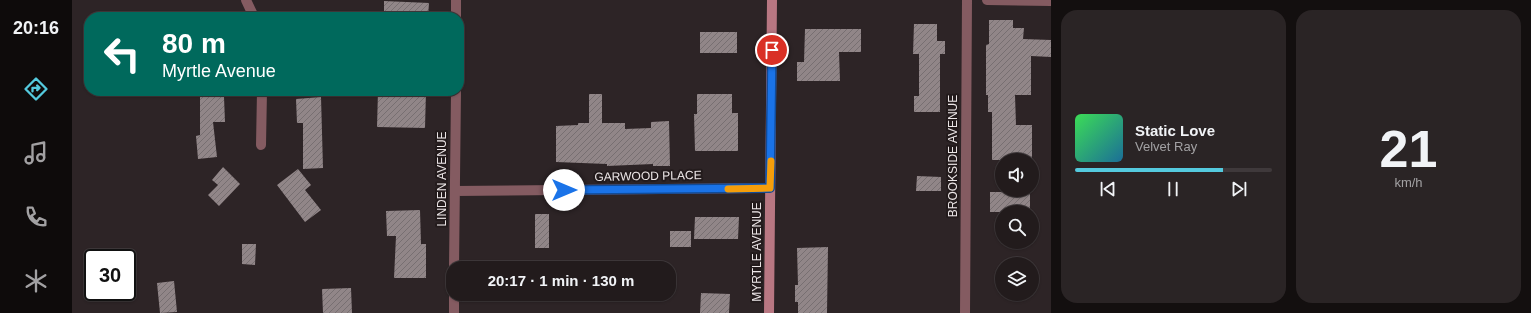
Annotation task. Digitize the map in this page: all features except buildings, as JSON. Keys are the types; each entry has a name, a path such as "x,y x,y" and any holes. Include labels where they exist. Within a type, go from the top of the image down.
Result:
{"street":[{"path":"246,0 252,12"},
{"path":"456,0 456,12"},
{"name":"MYRTLE AVENUE","path":"769,313 772,0"},
{"name":"BROOKSIDE AVENUE","path":"965,313 967,0"},
{"path":"987,0 1051,1"},
{"path":"261,145 262,96"},
{"name":"LINDEN AVENUE","path":"454,261 456,96"},
{"name":"GARWOOD PLACE","path":"455,191 770,188"},
{"path":"454,301 454,313"}],"slow traffic":[{"path":"728,189 770,188 771,161"}],"route":[{"path":"564,190 770,188 772,50"}]}
